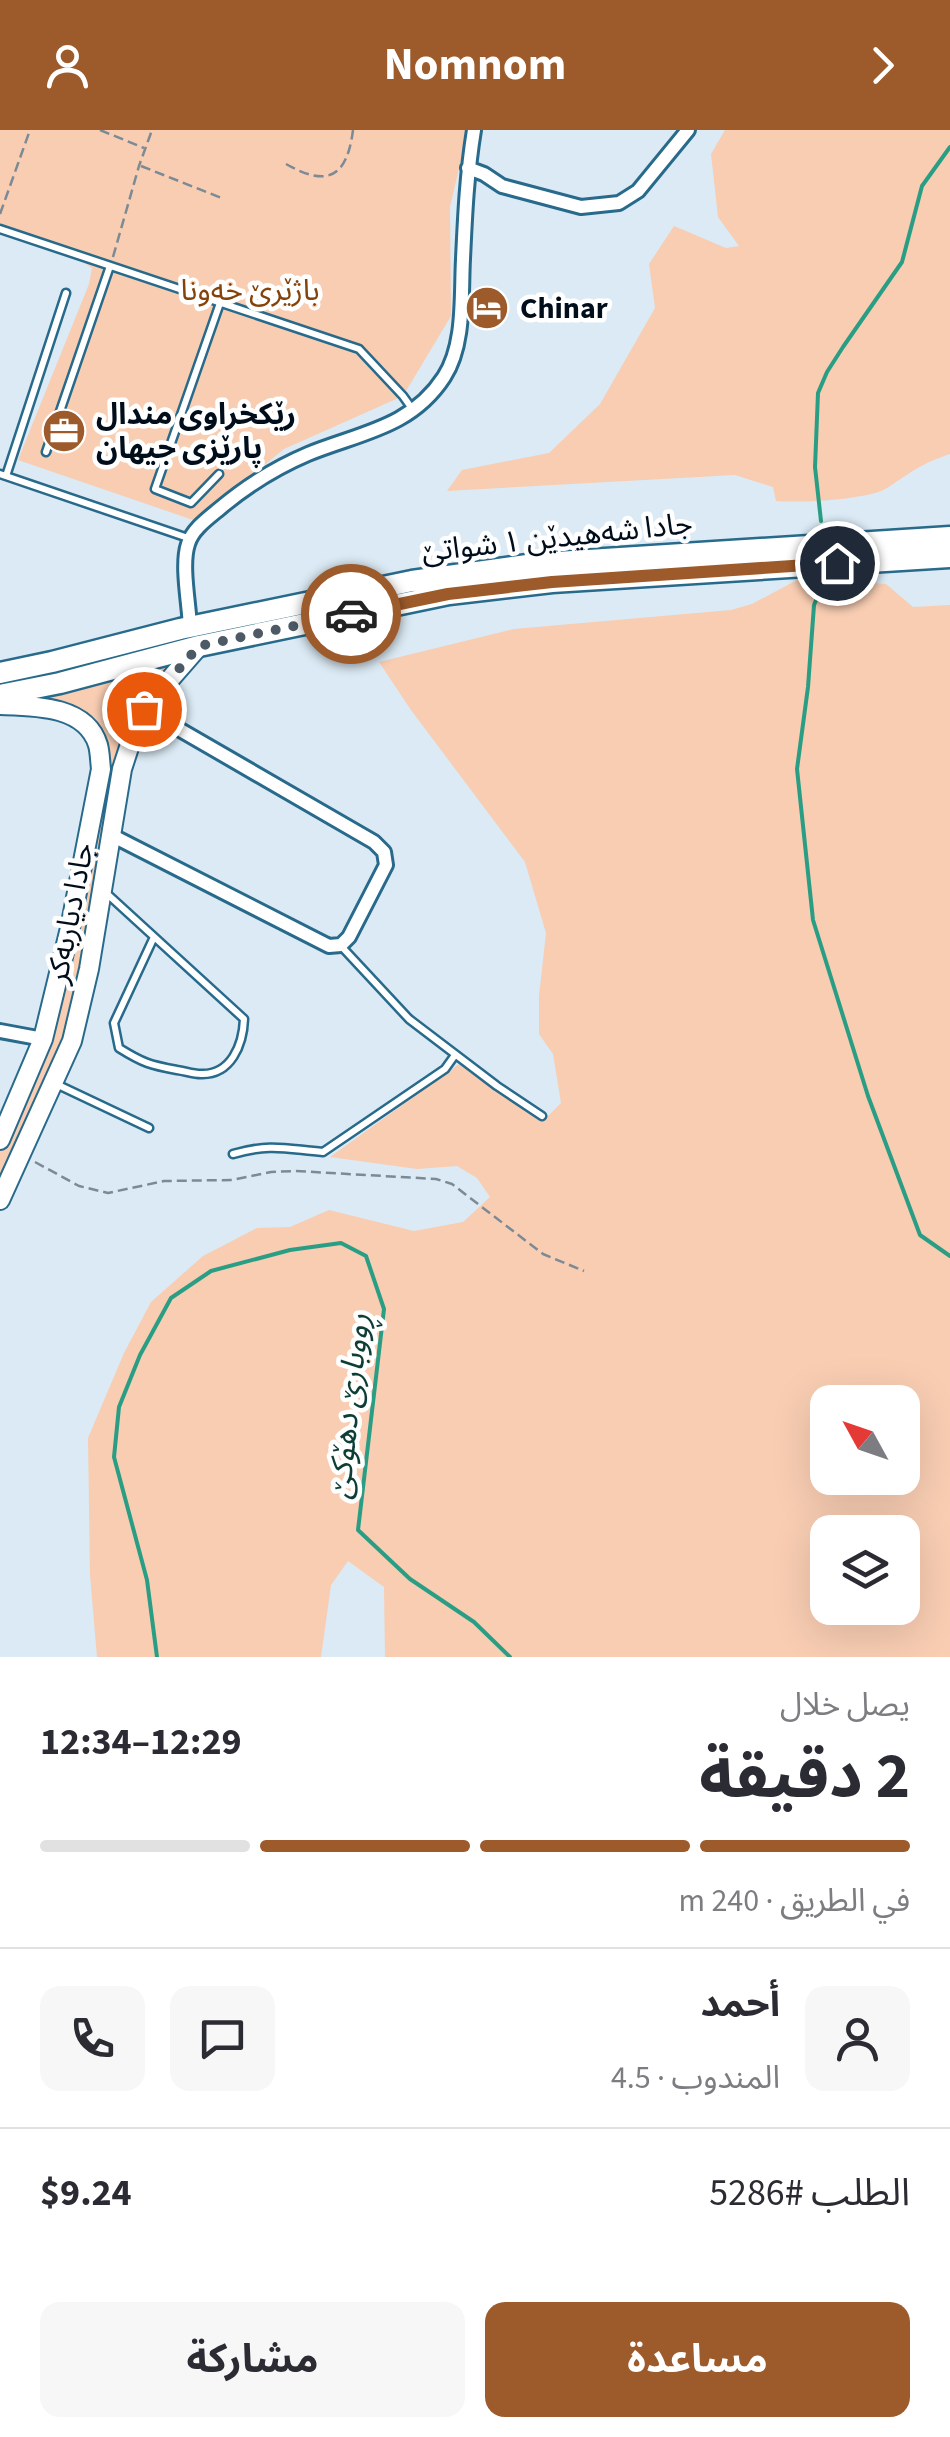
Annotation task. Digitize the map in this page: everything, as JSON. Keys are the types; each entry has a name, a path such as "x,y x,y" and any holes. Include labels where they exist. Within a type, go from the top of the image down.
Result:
{"main road":[{"name":"جادا شەهیدێن ١ شواتێ","path":"0,673 448,594 734,560 946,547"},
{"name":"جادا شەهیدێن ١ شواتێ","path":"0,695 60,683 195,636"},
{"name":"جادا دیاربه‌كر","path":"0,1200 72,1041 89,969 122,769 144,709 195,636"},
{"name":"جادا دیاربه‌كر","path":"0,704 59,710 84,723 98,743 101,769 44,1039 0,1140"},
{"path":"77,893 102,894"}],"street":[{"path":"195,636 185,555 189,539 206,520 240,491 275,470 307,454 385,427 413,411 446,374 456,347 474,130"},
{"path":"468,168 502,186 581,207 619,203 638,191 688,130"},
{"path":"113,836 329,946 349,937 386,864 384,852 374,842 144,709"},
{"path":"0,1031 44,1039"}],"lane":[{"path":"0,229 359,350 404,396 413,411"},
{"path":"46,452 110,266"},
{"path":"66,293 3,475 189,539"},
{"path":"219,474 190,503 155,488 220,303"},
{"path":"102,894 154,937 244,1019 243,1037 226,1066 204,1075 144,1064 119,1048 114,1024 154,937"},
{"path":"340,944 410,1019 496,1086 542,1116"},
{"path":"233,1154 273,1146 323,1152 445,1069 455,1055"},
{"path":"53,1082 149,1128"}],"path":[{"path":"0,214 30,130"},
{"path":"100,130 146,149"},
{"path":"110,266 152,130"},
{"path":"286,164 314,178 339,171 348,154 353,130"},
{"path":"139,166 224,199"},
{"path":"20,1154 79,1186 108,1193 164,1181 232,1180 271,1172 436,1179 452,1184 543,1254 584,1271"}],"green space":[{"name":"باژێرێ خه‌ونا","path":"0,130 468,130 450,207 451,316 403,396 284,449 196,521 18,460 92,268 72,254 0,227"},
{"path":"725,130 950,130 950,454 878,492 833,500 776,501 773,487 735,475 447,491 462,470 549,453 600,404 655,308 649,264 674,226 726,248 739,246 718,217 711,154"},
{"path":"814,571 827,578 886,584 913,607 950,605 950,1657 385,1657 384,1587 348,1561 331,1585 321,1657 97,1657 90,1575 88,1438 124,1353 151,1302 203,1256 257,1228 290,1227 329,1210 414,1231 463,1222 490,1197 477,1178 457,1166 417,1169 330,1157 459,1064 533,1115 546,1118 561,1103 553,1054 539,1034 546,933 525,862 379,662 514,629 731,610 752,604"},
{"path":"199,646 134,732 72,1041 0,1200 0,1140 20,1098 101,769 84,723 0,705"}],"waterway":[{"name":"ڕووبارێ دهۆكێ","path":"821,521 815,467 818,393 843,347 902,262 922,186 950,147"},
{"name":"ڕووبارێ دهۆكێ","path":"827,574 814,605 797,769 813,920 868,1096 920,1235 950,1256"},
{"name":"ڕووبارێ دهۆكێ","path":"157,1657 147,1580 114,1457 119,1407 140,1355 171,1298 211,1271 290,1250 341,1243 366,1256 384,1309 358,1530 410,1579 474,1622 510,1657"}],"way so far":[{"path":"144,709 199,646 351,614"}],"place":[{"name":"Chinar","path":"487,308"},
{"name":"رێکخراوی مندال پارێزی جیهان","path":"64,431"}],"route":[{"path":"351,614 448,594 552,582 837,563"}]}
